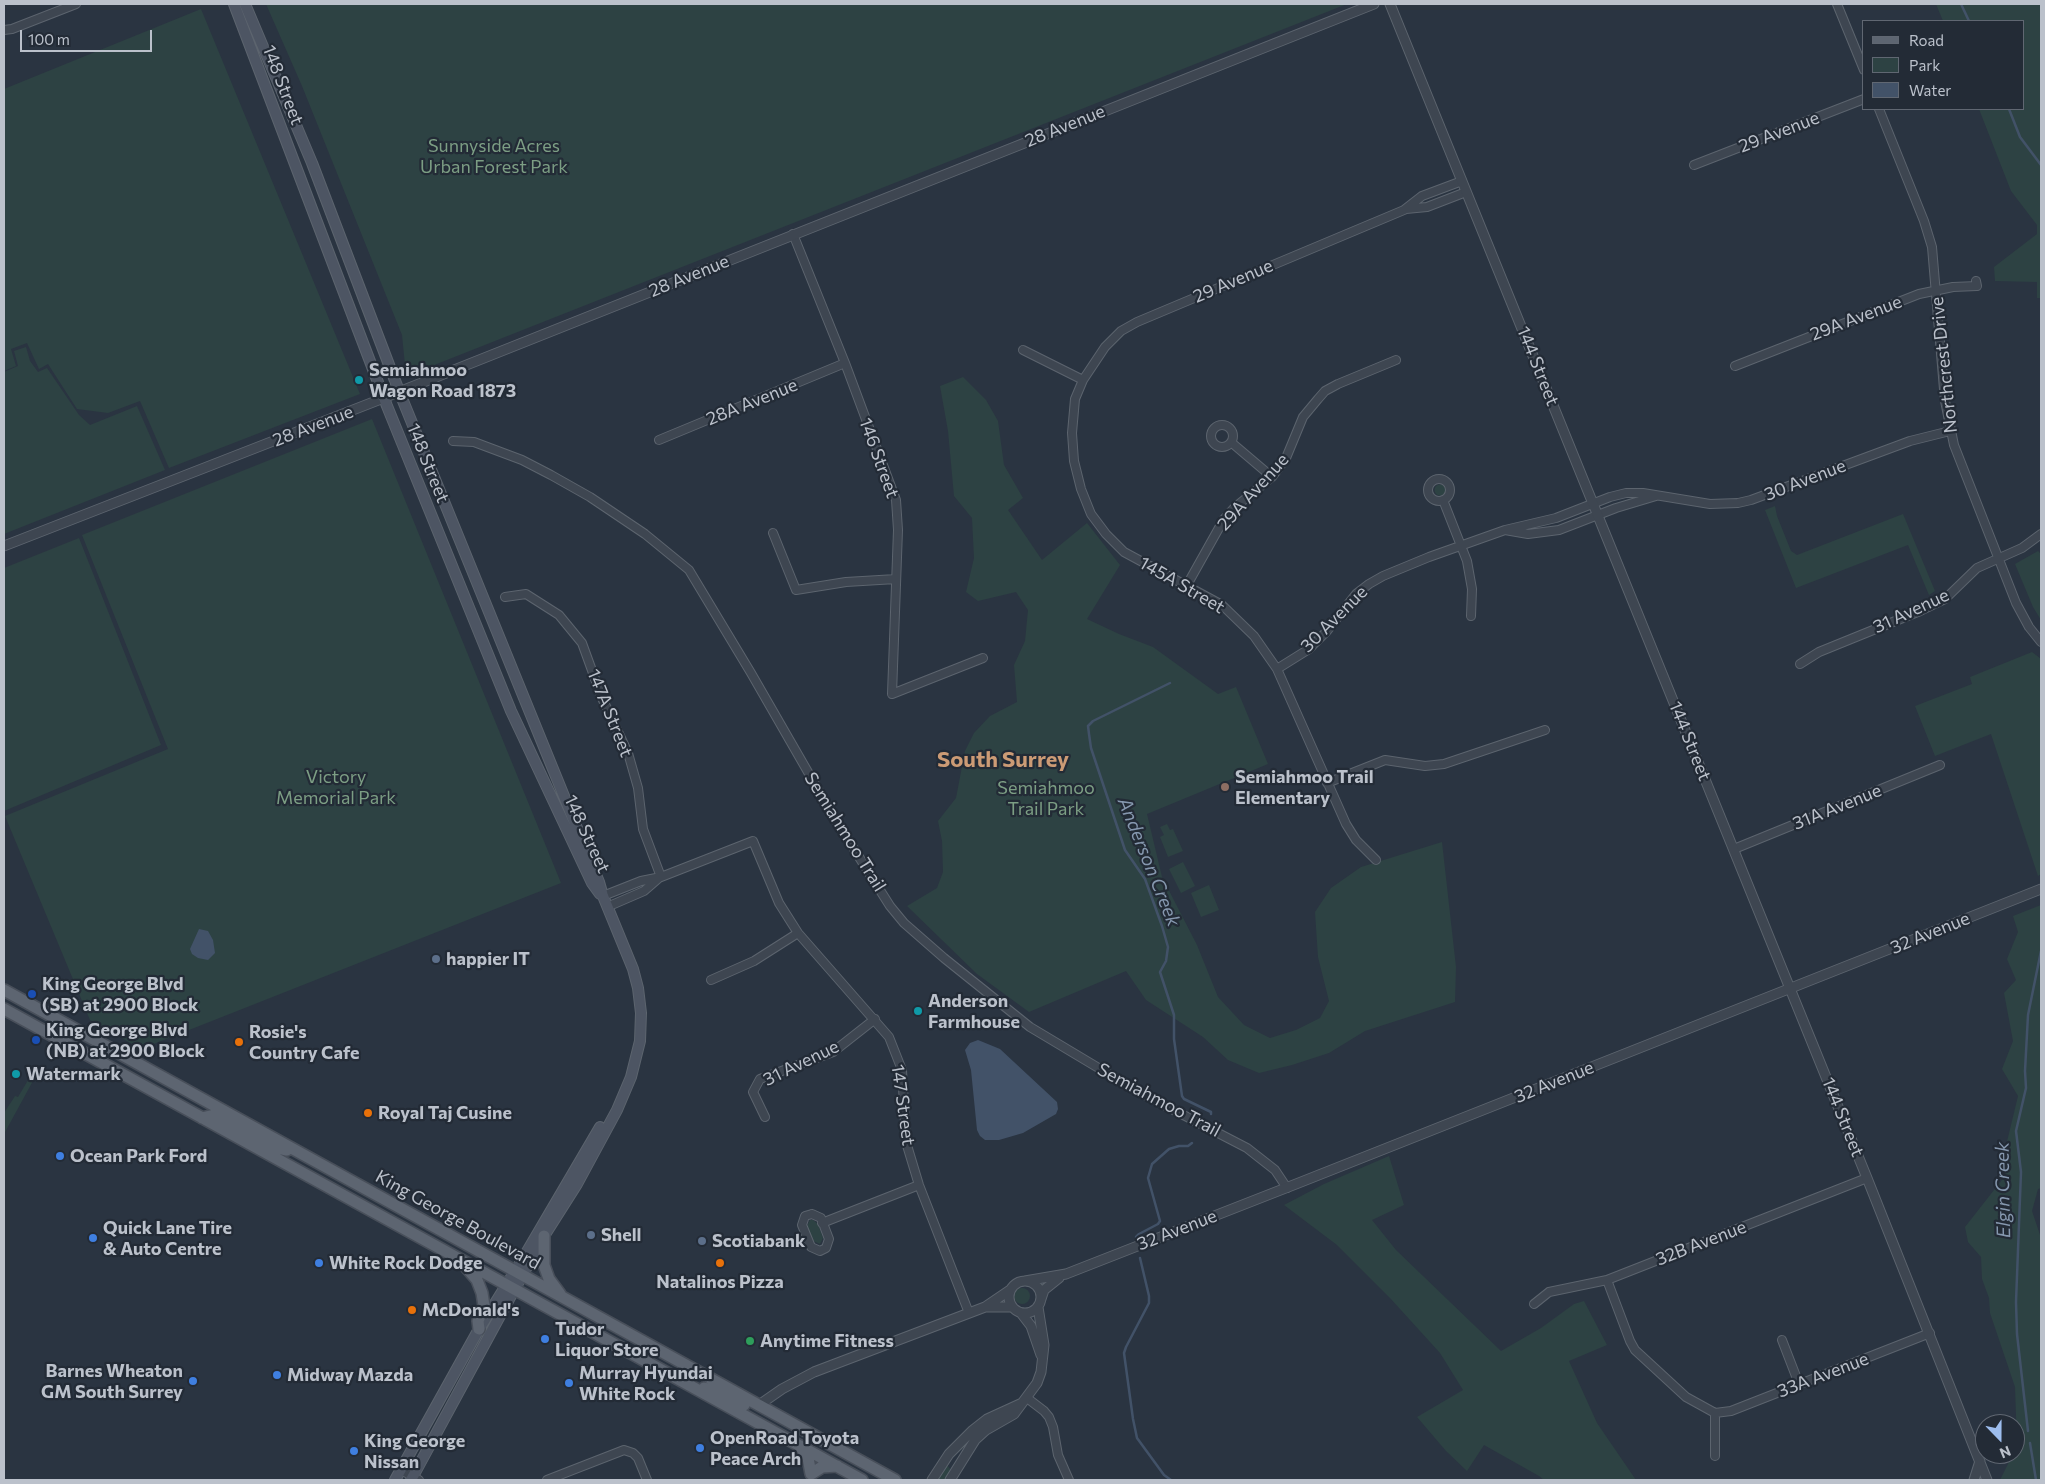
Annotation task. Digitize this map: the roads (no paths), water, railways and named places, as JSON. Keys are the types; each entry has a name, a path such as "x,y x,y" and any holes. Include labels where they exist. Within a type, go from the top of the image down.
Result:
{"main road":[{"name":"148 Street","path":"234,4 384,398 511,711 592,884 603,896"},
{"name":"148 Street","path":"245,4 312,163 399,392 599,882 607,907 633,969 638,988 641,1013 640,1041 631,1077 617,1110 577,1184 518,1274"},
{"name":"King George Boulevard","path":"4,990 896,1480"},
{"path":"4,999 39,1019 76,1030"},
{"name":"King George Boulevard","path":"4,1009 862,1480"},
{"path":"104,1063 136,1072 196,1106 204,1106 209,1103"},
{"name":"148 Street","path":"518,1274 631,1077"},
{"path":"202,1118 214,1115 273,1147 298,1152"},
{"path":"544,1236 544,1265 549,1279 562,1298"},
{"path":"461,1261 476,1280 482,1294 484,1306 478,1321 478,1329"},
{"path":"414,1479 518,1274"},
{"path":"395,1480 478,1329 510,1288"},
{"path":"686,1383 718,1392 749,1408 754,1409 759,1405"},
{"path":"799,1445 808,1458 811,1474 822,1467 837,1466"}],"street":[{"path":"4,30 12,29 76,4"},
{"name":"28 Avenue","path":"4,546 384,398 1374,4"},
{"name":"144 Street","path":"1390,4 1791,989 1975,1448"},
{"path":"1837,4 1862,65"},
{"name":"29 Avenue","path":"1694,165 1862,100"},
{"name":"Northcrest Drive","path":"1879,110 1929,234 1936,291 1944,394 1950,432 1963,472 2022,615 2041,642"},
{"name":"29 Avenue","path":"1083,380 1105,347 1121,330 1404,210 1422,196 1462,181"},
{"name":"29 Avenue","path":"1404,210 1428,207 1466,192"},
{"name":"146 Street","path":"793,234 845,364 896,500 898,530 892,694 983,658"},
{"name":"29A Avenue","path":"1735,366 1919,294 1977,286 1976,281"},
{"path":"1023,350 1083,380"},
{"name":"29A Avenue","path":"1187,585 1224,518 1272,476 1291,450 1303,417 1325,391 1396,360"},
{"name":"28A Avenue","path":"659,440 845,364"},
{"name":"145A Street","path":"1083,380 1075,399 1072,433 1074,461 1081,489 1091,514 1106,534 1124,552 1222,605 1254,636 1277,669 1327,783 1353,835 1376,860"},
{"name":"30 Avenue","path":"1277,669 1309,649 1356,594 1369,584 1383,576 1461,545 1528,523 1549,520 1626,493 1710,504 1730,504 1751,500 1910,441 1950,432"},
{"name":"Semiahmoo Trail","path":"454,441 474,442 522,460 551,475 590,497 645,534 689,570 835,819 890,906 904,922 944,958 1030,1027 1137,1091 1247,1148 1275,1170 1287,1188"},
{"path":"1232,443 1272,476"},
{"name":"30 Avenue","path":"1505,530 1528,534 1552,531 1656,496"},
{"path":"1443,500 1461,545 1470,575 1471,616"},
{"path":"1549,520 1552,531"},
{"path":"773,533 796,590 846,582 896,579"},
{"name":"31 Avenue","path":"1800,664 1819,652 1939,602 1956,590 1977,568 2022,548 2041,534"},
{"name":"147A Street","path":"506,597 526,594 558,615 582,643 602,698 628,753 638,788 643,829 661,877"},
{"path":"1327,783 1386,760 1425,766 1444,764 1545,730"},
{"name":"31A Avenue","path":"1734,849 1940,765"},
{"name":"147 Street","path":"661,877 753,841 779,903 798,932 889,1037 902,1070 906,1142 919,1185 969,1313"},
{"path":"603,896 641,881 661,877"},
{"path":"607,907 644,891 661,877"},
{"name":"32 Avenue","path":"1025,1281 1066,1274 2041,889"},
{"path":"711,980 754,961 798,932"},
{"name":"31 Avenue","path":"765,1117 753,1092 760,1079 833,1052 875,1019"},
{"name":"32B Avenue","path":"1534,1304 1551,1291 1607,1280 1867,1178"},
{"path":"822,1222 919,1185"},
{"path":"812,1214 818,1216 822,1222 829,1242 826,1248 817,1251 809,1245 802,1222 805,1216 812,1214"},
{"name":"32 Avenue","path":"1040,1303 1044,1290 1066,1274"},
{"path":"1607,1280 1635,1350 1686,1397 1715,1413 1715,1456"},
{"path":"759,1405 782,1389 814,1372 985,1307 1010,1290 1016,1283 1025,1281 1037,1286 1040,1303 1044,1345 1039,1378 1025,1401 1011,1416 991,1427 975,1440 950,1480"},
{"path":"1010,1290 1009,1300 1012,1307 1021,1313 1030,1326 1042,1357"},
{"path":"1021,1313 1031,1312 1040,1303"},
{"path":"985,1307 1012,1307"},
{"name":"33A Avenue","path":"1715,1413 1730,1411 1930,1333"},
{"path":"1782,1340 1799,1384"},
{"path":"932,1480 949,1454 973,1430 992,1417 1025,1401"},
{"path":"1025,1401 1044,1410 1049,1417 1053,1427 1058,1455 1069,1480"},
{"path":"547,1480 624,1450 633,1453 638,1458 646,1480"},
{"path":"1974,1480 1979,1464"},
{"name":"144 Street","path":"1981,1464 1987,1480"},
{"path":"401,1470 414,1479"}],"water":[{"path":"199,929 208,931 213,940 215,953 208,960 198,958 192,954 190,949"},
{"path":"978,1040 1000,1049 1057,1102 1058,1109 1056,1114 1023,1133 999,1140 985,1140 980,1136 977,1130 971,1070 965,1050 970,1043"}],"waterway":[{"name":"Elgin Creek","path":"1961,4 1969,20"},
{"name":"Elgin Creek","path":"2009,110 2020,137 2041,165"},
{"name":"Anderson Creek","path":"1170,683 1093,721 1088,726 1091,748 1125,850 1145,879 1168,947 1166,961 1160,972 1174,1015 1174,1039 1182,1096 1184,1099 1211,1112 1211,1114"},
{"name":"Elgin Creek","path":"2028,1431 2017,1334 2016,1302 2021,1172 2016,1131 2026,1088 2028,1015 2041,951"},
{"name":"Anderson Creek","path":"1136,1237 1160,1221 1148,1178 1152,1164 1169,1149 1188,1146 1192,1143"},
{"name":"Anderson Creek","path":"1140,1258 1149,1303 1124,1353 1133,1419 1137,1438 1164,1475 1171,1480"},
{"name":"Elgin Creek","path":"2030,1443 2036,1480"}],"place":[{"name":"Semiahmoo Wagon Road 1873","path":"359,380"},
{"name":"Semiahmoo Trail Elementary","path":"1225,787"},
{"name":"happier IT","path":"436,959"},
{"name":"King George Blvd (SB) at 2900 Block","path":"32,994"},
{"name":"Anderson Farmhouse","path":"918,1011"},
{"name":"King George Blvd (NB) at 2900 Block","path":"36,1040"},
{"name":"Rosie's Country Cafe","path":"239,1042"},
{"name":"Watermark","path":"16,1074"},
{"name":"Royal Taj Cusine","path":"368,1113"},
{"name":"Ocean Park Ford","path":"60,1156"},
{"name":"Shell","path":"591,1235"},
{"name":"Quick Lane Tire & Auto Centre","path":"93,1238"},
{"name":"Scotiabank","path":"702,1241"},
{"name":"White Rock Dodge","path":"319,1263"},
{"name":"Natalinos Pizza","path":"720,1263"},
{"name":"McDonald's","path":"412,1310"},
{"name":"Tudor Liquor Store","path":"545,1339"},
{"name":"Anytime Fitness","path":"750,1341"},
{"name":"Midway Mazda","path":"277,1375"},
{"name":"Barnes Wheaton GM South Surrey","path":"193,1381"},
{"name":"Murray Hyundai White Rock","path":"569,1383"},
{"name":"OpenRoad Toyota Peace Arch","path":"700,1448"},
{"name":"King George Nissan","path":"354,1451"}],"district":[{"name":"South Surrey","path":"1003,760"}],"park label":[{"name":"Sunnyside Acres Urban Forest Park","path":"494,156"},
{"name":"Victory Memorial Park","path":"336,788"},
{"name":"Semiahmoo Trail Park","path":"1046,798"}]}
